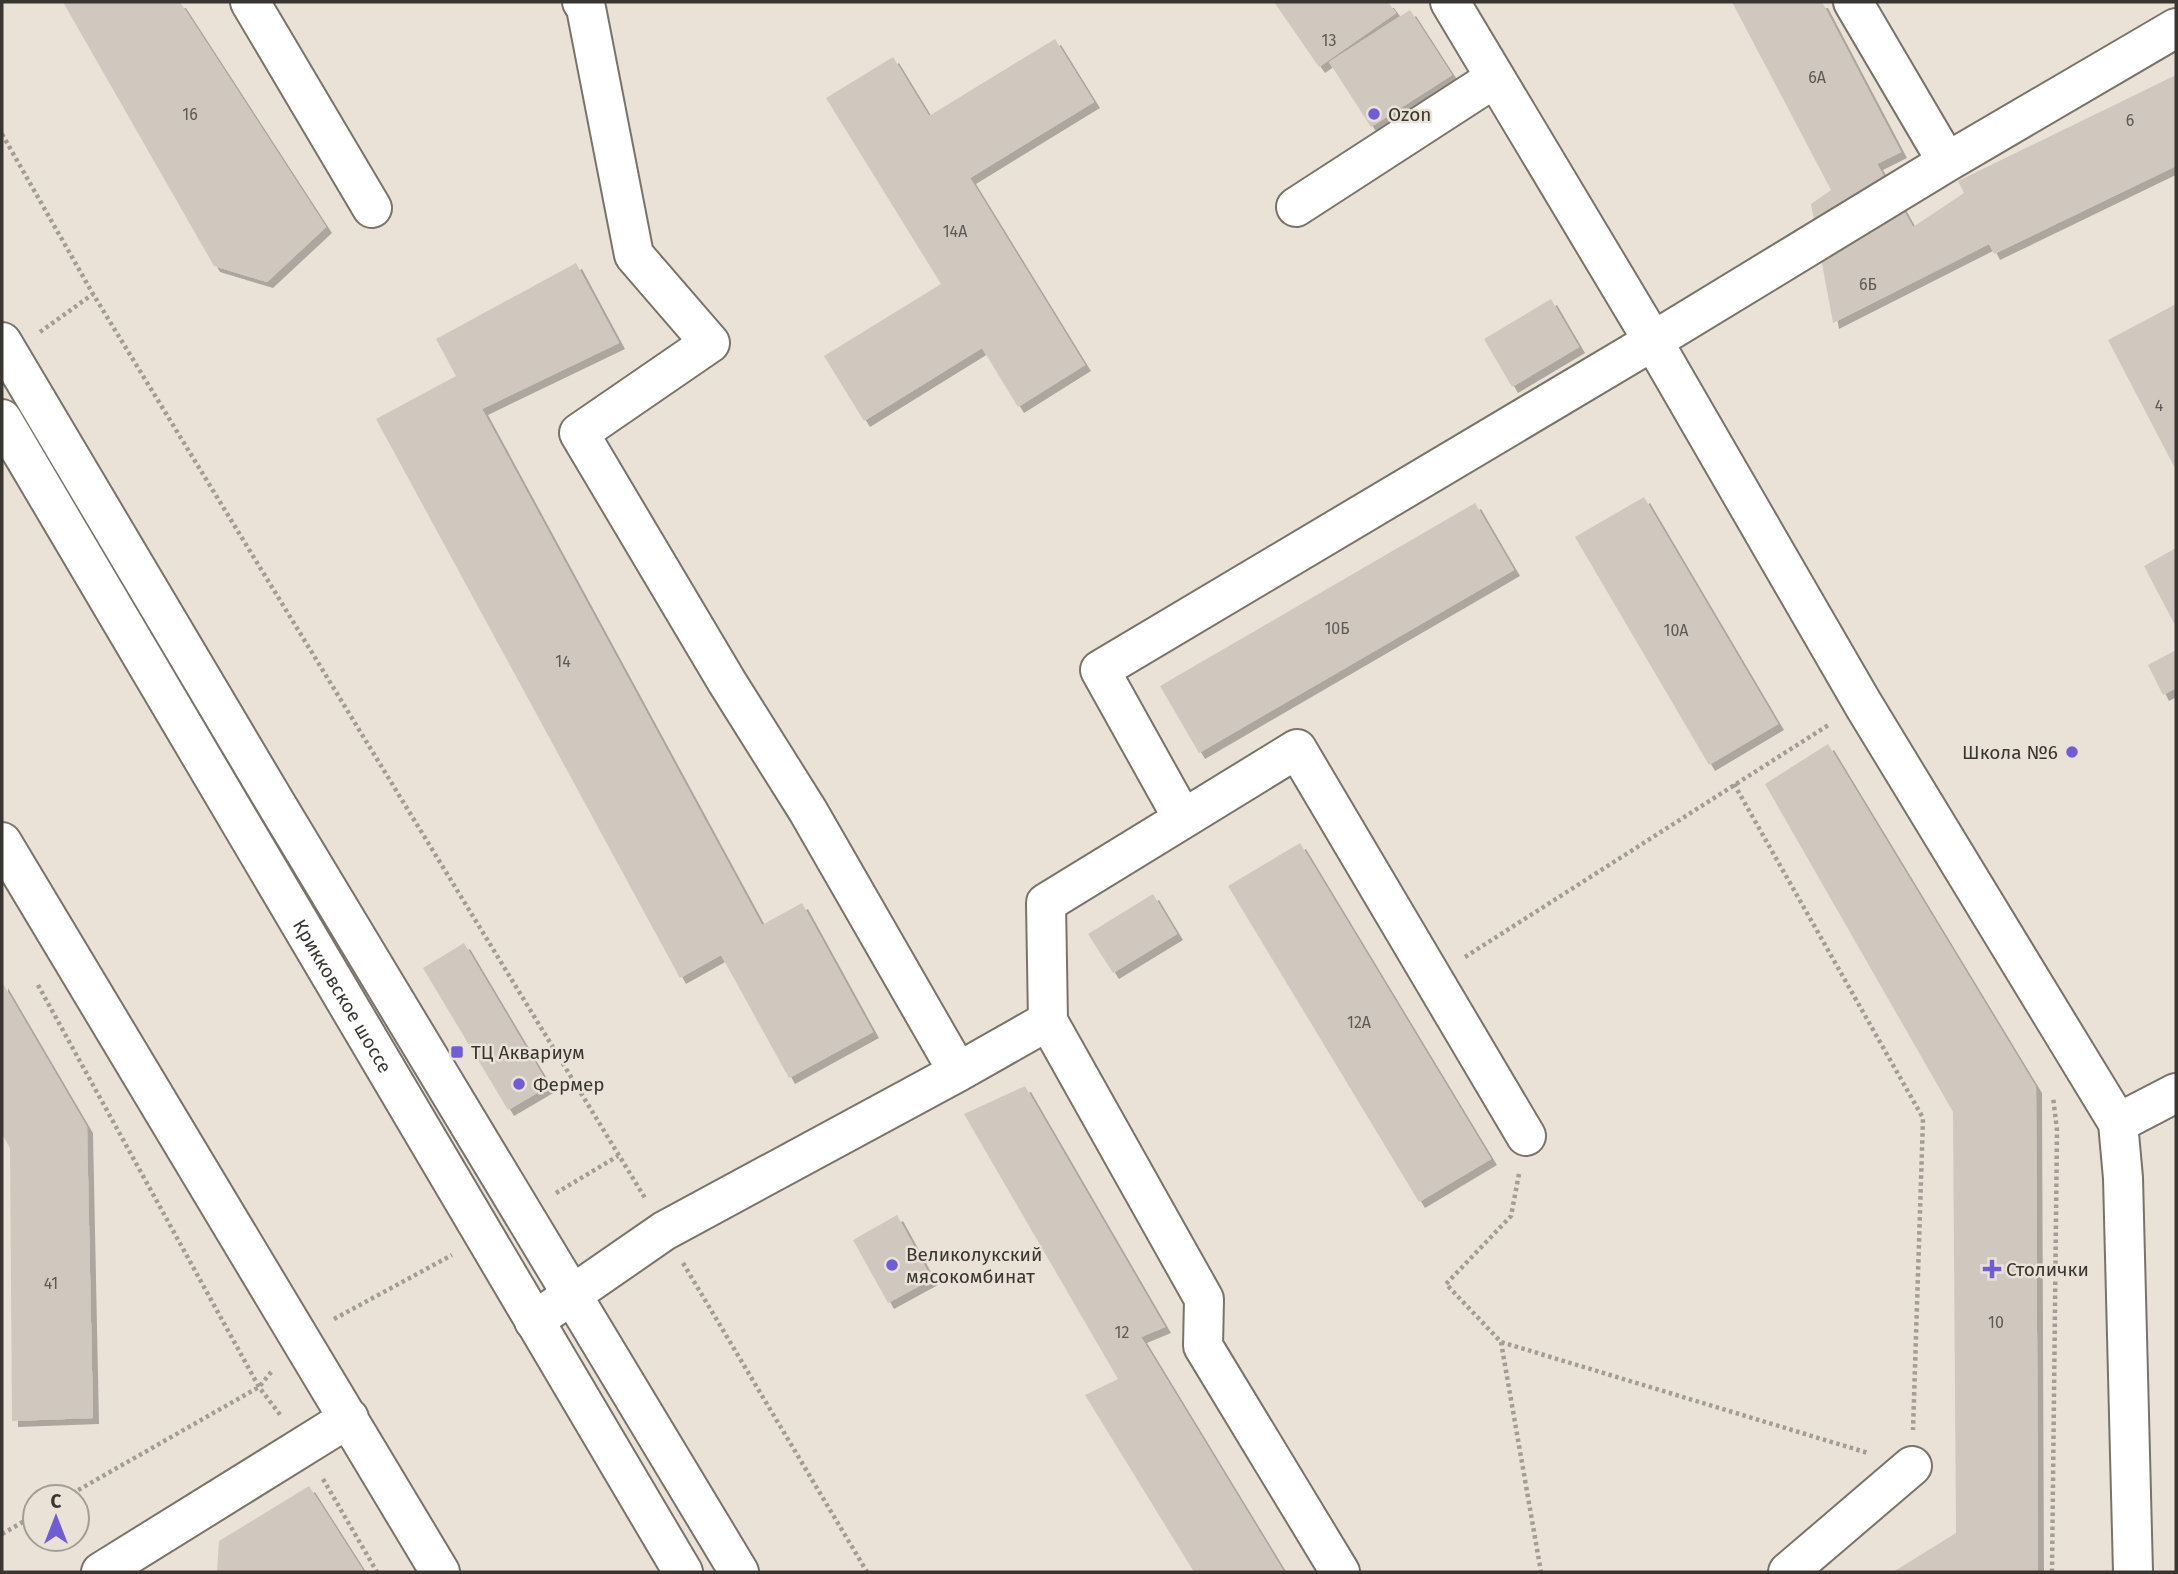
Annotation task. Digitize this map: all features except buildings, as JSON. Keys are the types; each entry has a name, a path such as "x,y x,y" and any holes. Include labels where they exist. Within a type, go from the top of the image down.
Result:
{"main road":[{"path":"250,2 372,208"},
{"path":"582,2 586,8 634,255 710,343 579,433 727,682 808,811 958,1072"},
{"path":"1450,2 1653,341 1863,704 2118,1123 2123,1178 2133,1572"},
{"path":"1853,2 1947,162"},
{"path":"1184,819 1100,670 1653,341 1947,162 2176,28"},
{"path":"1296,207 1495,78"},
{"path":"5,348 739,1572"},
{"name":"Крикковское шоссе","path":"2,419 683,1572"},
{"path":"1340,1572 1203,1346 1204,1299 1048,1021 1046,903 1297,750 1526,1136"},
{"path":"2,842 440,1572"},
{"path":"534,1321 664,1231 1048,1021"},
{"path":"2118,1123 2176,1093"},
{"path":"100,1572 349,1418"},
{"path":"1788,1572 1912,1466"}],"path":[{"path":"2,134 93,293 664,1231 867,1572"},
{"path":"5,348 93,293"},
{"path":"1432,978 1831,723 1838,735"},
{"path":"1526,1136 1511,1216 1446,1284 1501,1342 1912,1466 1923,1118 1734,784"},
{"path":"35,980 259,1387 304,1446 377,1572"},
{"path":"2052,1084 2057,1130 2052,1572"},
{"path":"1501,1342 1541,1572"},
{"path":"2,1534 21,1523"}],"place":[{"name":"Ozon","path":"1374,114"},
{"name":"Школа №6","path":"2072,752"},
{"name":"ТЦ Аквариум","path":"457,1052"},
{"name":"Фермер","path":"519,1084"},
{"name":"Великолукский мясокомбинат","path":"892,1265"},
{"name":"Столички","path":"1992,1269"}]}
